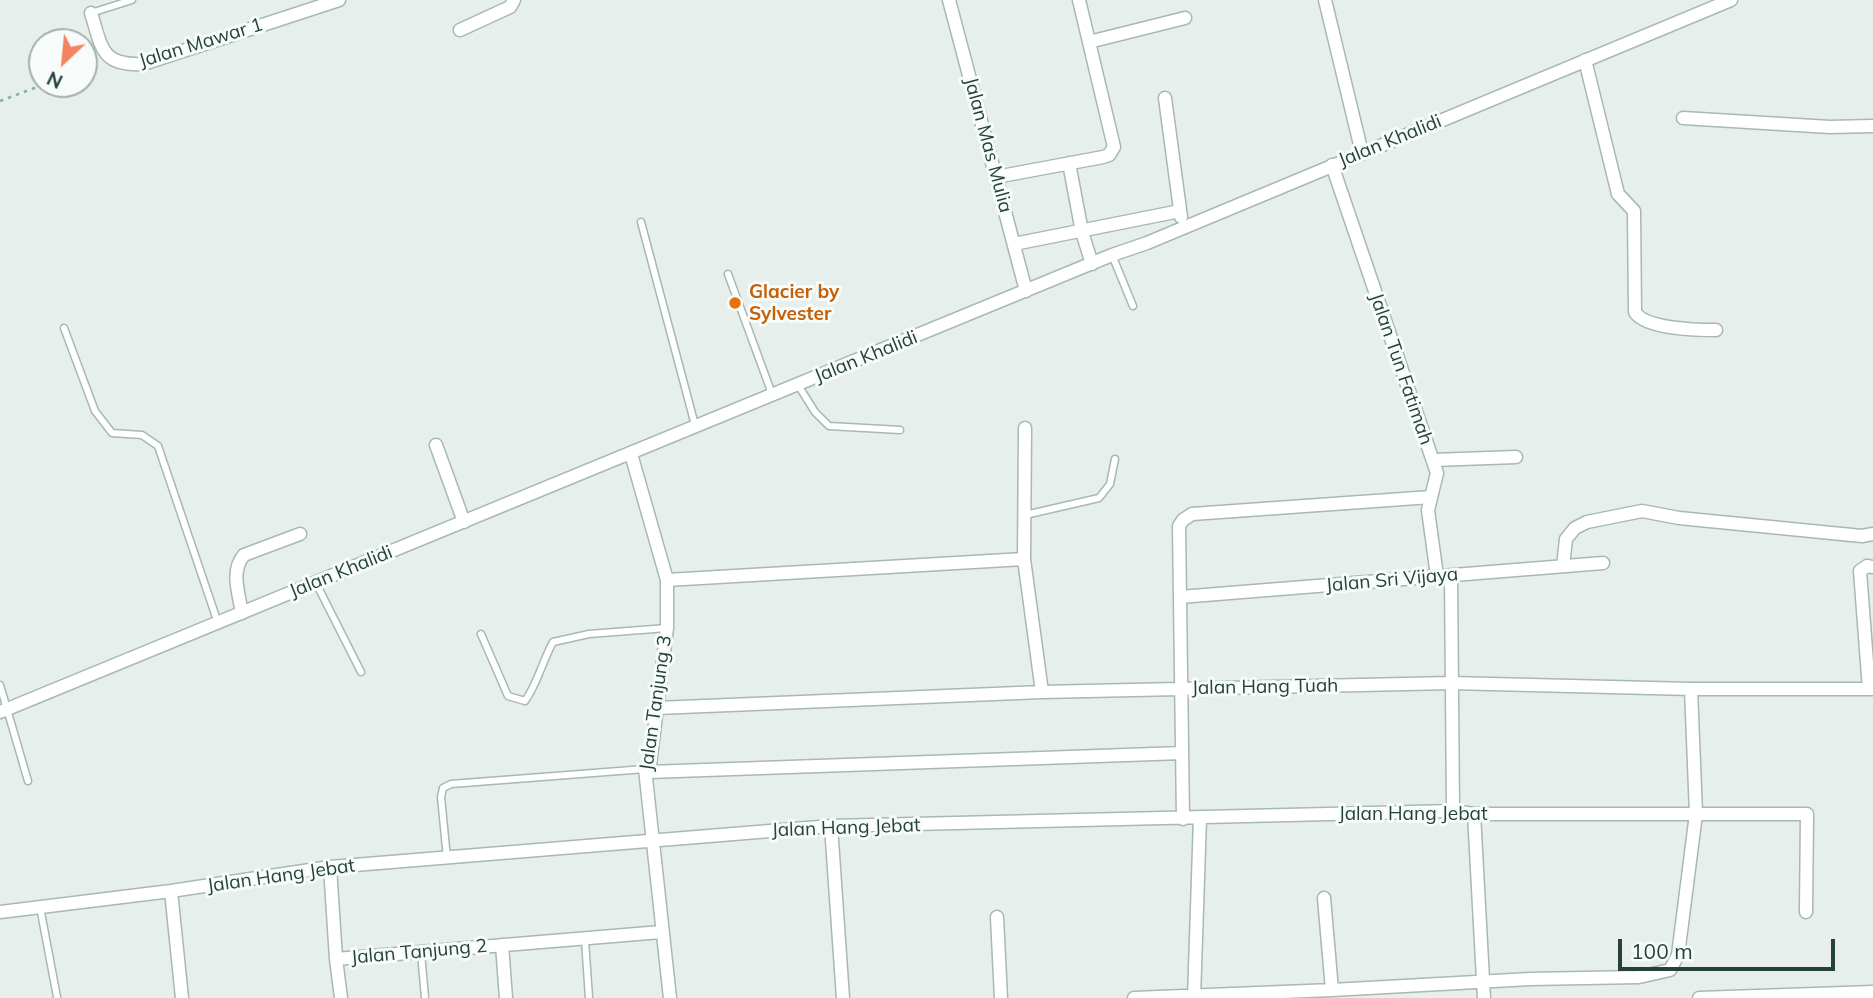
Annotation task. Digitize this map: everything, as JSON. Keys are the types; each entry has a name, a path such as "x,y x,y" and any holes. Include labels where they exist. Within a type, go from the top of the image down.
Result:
{"street":[{"name":"Jalan Mawar 1","path":"91,13 102,47 111,60 123,65 144,64 339,0"},
{"path":"460,30 510,7 514,0"},
{"name":"Jalan Mas Mulia","path":"949,0 1026,291"},
{"path":"996,177 1109,155 1114,147 1079,0"},
{"path":"1325,0 1362,153"},
{"name":"Jalan Khalidi","path":"4,710 1112,255 1147,243 1731,0"},
{"path":"1089,42 1185,18"},
{"path":"1585,60 1618,194 1634,211 1635,312 1639,318 1652,323 1686,329 1716,330"},
{"path":"1166,98 1182,228"},
{"path":"1683,118 1830,127 1873,126"},
{"path":"1069,163 1082,232 1092,264"},
{"name":"Jalan Tun Fatimah","path":"1332,164 1437,472 1428,510 1437,576"},
{"path":"1014,244 1180,211"},
{"path":"1142,220 1147,243"},
{"path":"1025,428 1024,559 1042,692"},
{"path":"436,444 464,522"},
{"name":"Jalan Tanjung 3","path":"631,454 667,580 667,628 647,771 651,840 670,998"},
{"path":"1433,460 1516,457"},
{"path":"1183,819 1180,526 1186,516 1431,497"},
{"path":"1563,566 1566,539 1575,528 1587,522 1643,511 1679,518 1862,536 1873,534"},
{"path":"242,613 235,574 239,561 244,555 300,534"},
{"path":"667,580 1024,559"},
{"name":"Jalan Sri Vijaya","path":"1180,597 1603,563"},
{"path":"1871,689 1860,570 1873,566"},
{"path":"1451,575 1452,811"},
{"name":"Jalan Hang Tuah","path":"656,708 1042,692 1451,683 1871,689"},
{"path":"1134,998 1530,979 1639,977 1670,970 1678,955 1696,814 1691,688"},
{"path":"647,771 1182,753"},
{"name":"Jalan Hang Jebat","path":"0,912 171,891 330,867 831,827 1452,811 1474,814 1807,814 1806,912"},
{"path":"1474,814 1484,998"},
{"path":"1194,997 1200,818"},
{"path":"831,827 842,998"},
{"path":"330,867 341,998"},
{"path":"171,891 182,998"},
{"path":"1324,898 1332,990"},
{"path":"997,917 1001,998"},
{"name":"Jalan Tanjung 2","path":"336,959 661,932"},
{"name":"Jalan Tanjung 2","path":"502,945 506,998"},
{"path":"1699,998 1873,992"}],"lane":[{"path":"91,13 132,0"},
{"path":"640,222 695,427"},
{"path":"1112,255 1133,306"},
{"path":"728,274 772,394"},
{"path":"64,328 95,411 112,433 142,435 158,446 218,623"},
{"path":"798,385 815,412 829,426 900,430"},
{"path":"1025,515 1099,498 1110,484 1115,459"},
{"path":"316,583 360,672"},
{"path":"481,634 508,696 525,701 535,688 542,663 552,642 589,634 667,628"},
{"path":"0,685 4,710 28,781"},
{"path":"447,858 441,797 443,788 451,784 647,771"},
{"path":"40,907 57,997"},
{"path":"585,940 589,998"},
{"path":"421,953 425,998"}],"path":[{"path":"0,101 28,90"}],"place":[{"name":"Glacier by Sylvester","path":"735,303"}]}
